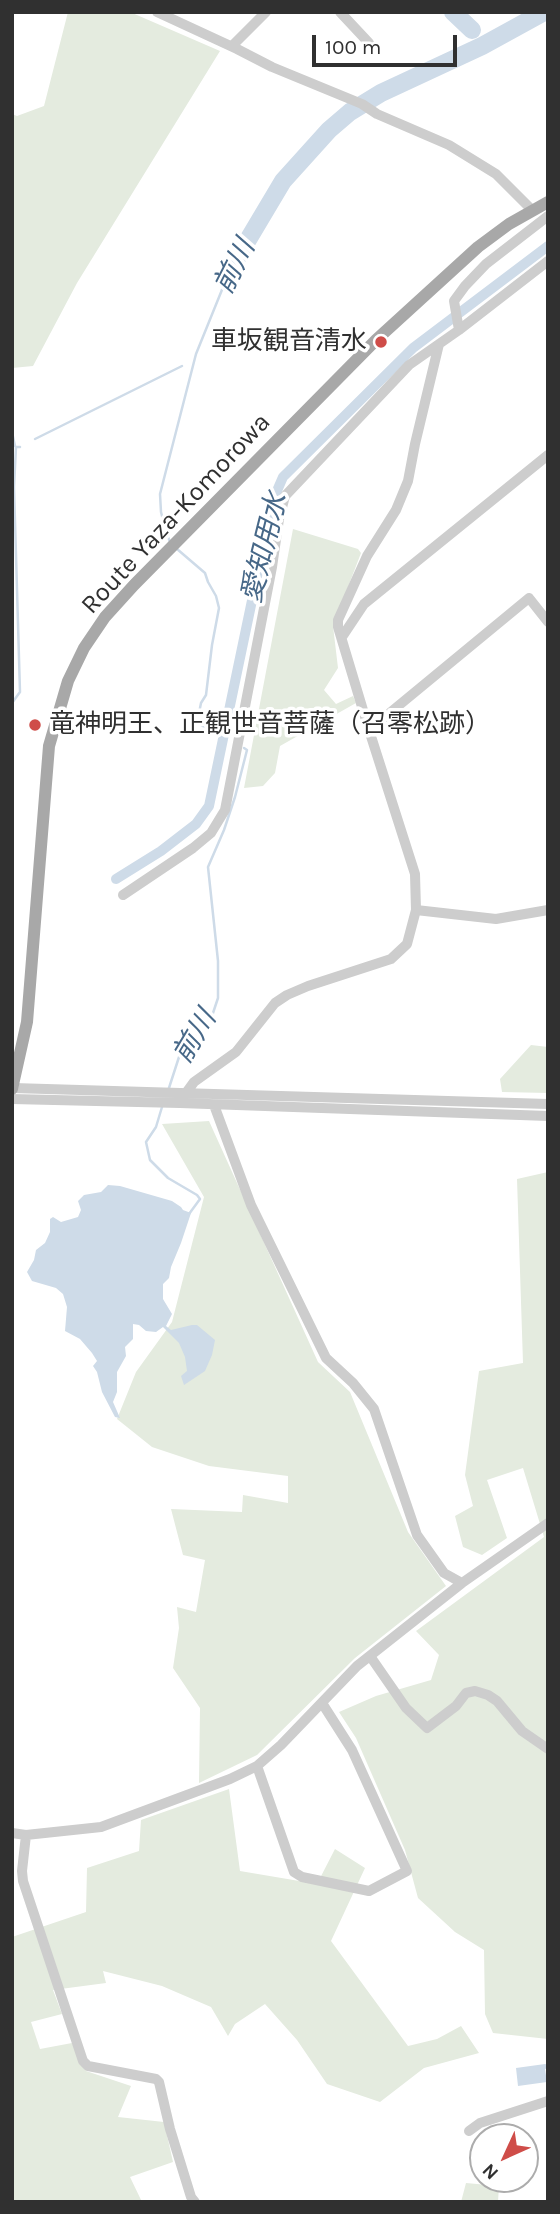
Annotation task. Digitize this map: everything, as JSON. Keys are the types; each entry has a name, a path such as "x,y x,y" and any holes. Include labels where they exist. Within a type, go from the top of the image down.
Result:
{"main road":[{"name":"Route Yaza-Komorowa","path":"12,1088 27,1022 45,777 53,724 68,681 93,634 114,606 376,340 478,247 509,223 548,202"}],"street":[{"path":"157,12 272,67 362,104 377,114 449,145 496,174 532,210"},
{"path":"232,46 266,12"},
{"path":"340,12 369,43"},
{"path":"459,330 454,301 486,264 548,216"},
{"path":"123,895 211,833 225,810 285,496 409,365 548,261"},
{"path":"187,1093 194,1082 236,1052 265,1013 288,995 391,959 407,944 416,910 415,874 369,730 338,620 367,556 396,510 408,481 439,344"},
{"path":"342,637 364,604 548,455"},
{"path":"369,730 529,598 546,616"},
{"path":"416,910 496,919 548,910"},
{"path":"12,1088 548,1104"},
{"path":"12,1099 548,1116"},
{"path":"214,1105 251,1205 326,1358 353,1383 374,1409 417,1535 444,1573 463,1583"},
{"path":"12,1833 26,1835 101,1828 230,1779 257,1766 281,1745 357,1666 463,1583 548,1523"},
{"path":"370,1656 405,1708 427,1728 456,1706 466,1693 475,1691 497,1701 522,1731 548,1749"},
{"path":"257,1766 294,1872 302,1877 369,1891 407,1871 352,1750 322,1703"},
{"path":"26,1835 23,1881 83,2061 88,2066 156,2079 159,2082 187,2186 195,2202"},
{"path":"480,2123 548,2101"}],"shaded area":[{"path":"68,12 130,12 220,51 77,283 33,366 12,368 12,114 17,116 44,106"},
{"path":"293,529 358,549 361,553 333,626 338,668 324,690 336,704 353,696 356,703 280,746 275,773 263,786 244,788"},
{"path":"531,1045 548,1047 548,1093 502,1092 500,1079"},
{"path":"209,1121 318,1362 350,1392 408,1532 446,1586 355,1658 257,1755 199,1783 200,1708 173,1668 179,1628 177,1607 196,1612 205,1560 183,1555 171,1509 242,1512 243,1495 288,1503 288,1476 209,1466 152,1447 117,1419 136,1372 172,1322 204,1197 162,1124"},
{"path":"548,1172 548,2039 493,2033 485,2014 484,1950 455,1932 418,1898 405,1850 356,1738 339,1712 376,1696 431,1680 439,1655 416,1631 544,1537 523,1468 487,1480 507,1538 482,1555 463,1547 455,1516 473,1506 465,1475 479,1371 523,1363 517,1179"},
{"path":"229,1789 240,1871 317,1884 335,1849 365,1868 331,1941 408,2046 437,2039 461,2026 479,2053 424,2068 380,2102 327,2084 297,2040 265,2004 235,2024 228,2036 211,2007 162,1986 103,1971 106,1983 53,1990 62,2014 31,2022 40,2049 72,2043 86,2071 131,2086 118,2117 164,2122 173,2162 130,2177 142,2202 12,2202 12,1937 86,1912 87,1868 139,1851 141,1820"},
{"path":"466,2183 469,2183 469,2193 499,2193 498,2202 461,2202"}],"water":[{"path":"108,1185 172,1201 191,1213 169,1278 163,1284 163,1299 172,1314 166,1326 171,1330 197,1325 215,1340 205,1371 184,1385 181,1376 187,1371 179,1343 163,1327 156,1332 146,1331 133,1324 133,1339 125,1347 126,1356 117,1372 117,1392 113,1402 120,1418 115,1417 102,1392 93,1366 97,1361 92,1353 80,1339 65,1331 67,1307 63,1294 56,1288 32,1281 27,1272 36,1250 45,1243 50,1232 50,1219 53,1217 61,1222 78,1217 81,1210 78,1201 84,1195 101,1192"},
{"path":"548,2065 545,2069 547,2082 518,2086 516,2068"}],"waterway":[{"path":"453,12 472,30"},
{"name":"前川","path":"230,270 283,181 329,130 350,112 381,93 482,46 544,12"},
{"name":"愛知用水","path":"116,879 161,851 196,824 209,806 273,500 283,477 413,348 548,246"},
{"name":"前川","path":"170,542 161,512 160,494 196,354 230,270"},
{"path":"35,439 182,366"},
{"path":"12,432 15,446"},
{"path":"12,703 20,692 14,487 16,447 20,447"},
{"name":"前川","path":"177,549 205,573 219,608 206,695 199,713 200,724 204,727"},
{"name":"前川","path":"168,1091 179,1057 212,1016 218,998 218,961 208,867 235,797 247,750 244,748"},
{"name":"前川","path":"162,1107 156,1127 146,1142 150,1160 168,1178 200,1199 189,1214"}],"place":[{"name":"車坂観音清水","path":"381,342"},
{"name":"竜神明王、正観世音菩薩（召零松跡）","path":"35,725"}]}
